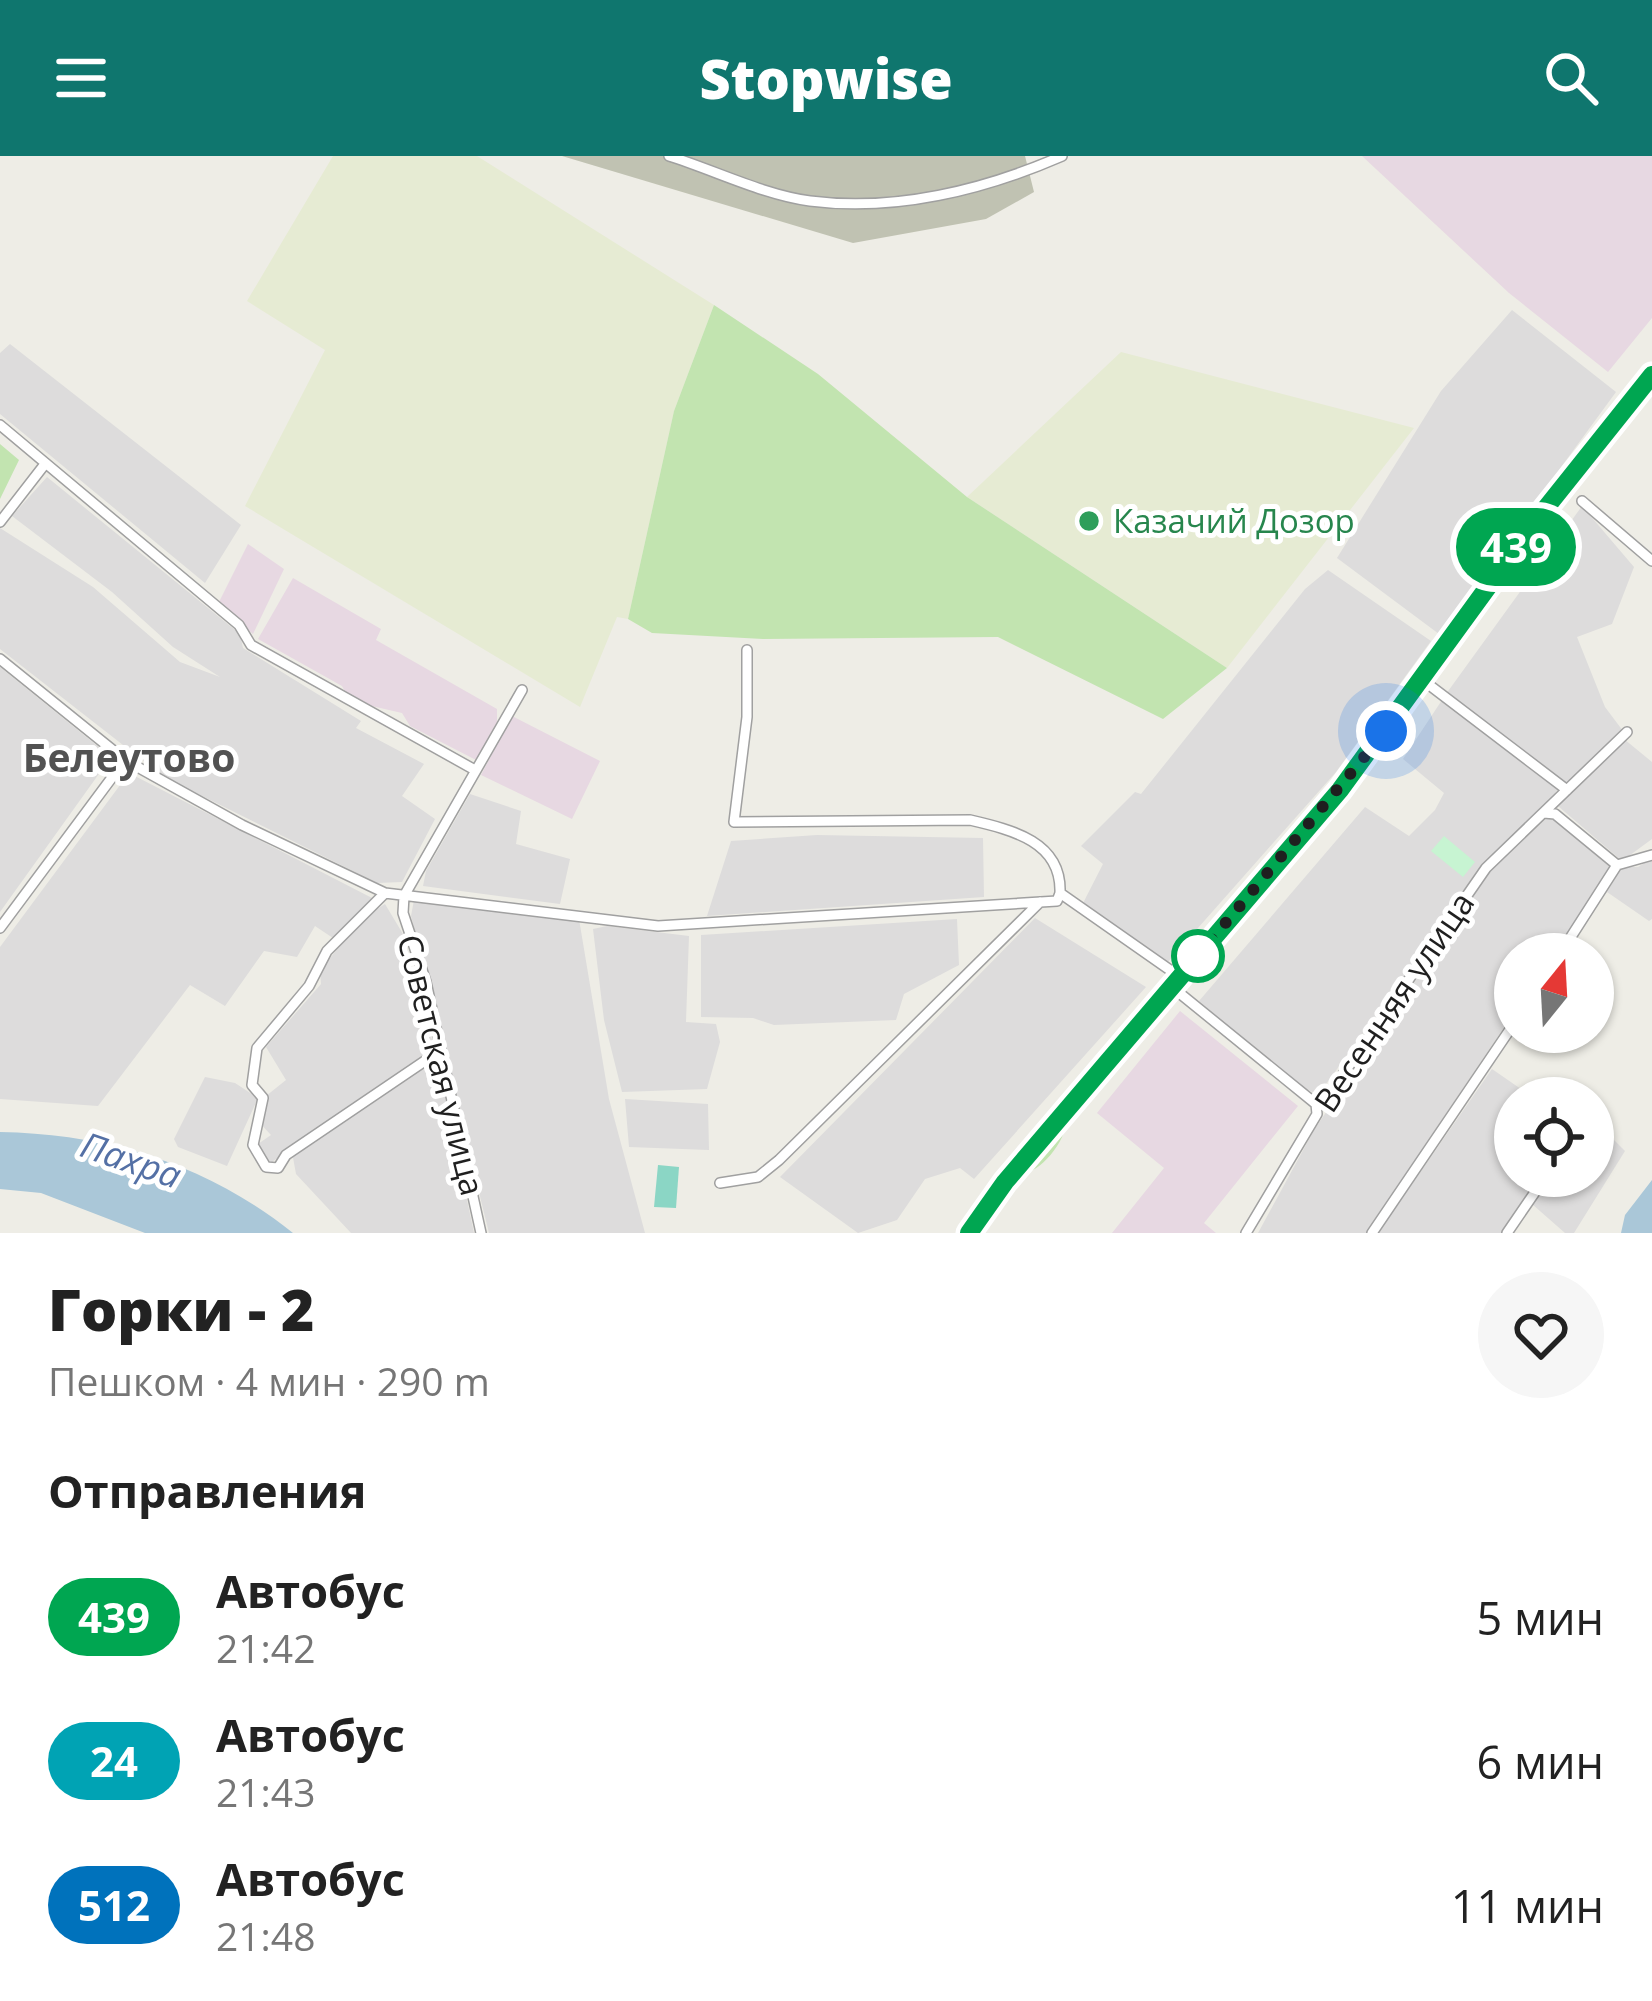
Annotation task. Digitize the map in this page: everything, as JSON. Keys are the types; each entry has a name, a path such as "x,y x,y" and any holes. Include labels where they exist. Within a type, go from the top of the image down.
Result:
{"main road":[{"path":"969,1233 1005,1182 1297,843 1424,681 1541,514 1652,375"}],"street":[{"path":"669,156 809,201 925,200 1024,172 1062,156"},
{"path":"0,425 238,625 251,645 475,770"},
{"path":"0,523 46,464"},
{"path":"1582,501 1652,561"},
{"path":"0,658 125,760 242,825 385,893 658,926 1057,901 1060,874 1053,855 1004,828 970,820 734,822 748,703 747,650"},
{"path":"1424,681 1568,790"},
{"path":"404,896 522,690"},
{"name":"Весенняя улица","path":"1246,1233 1317,1114 1316,1104 1328,1096 1486,868 1627,732"},
{"path":"0,928 125,760"},
{"path":"1544,813 1555,814 1617,866"},
{"path":"1574,933 1617,866 1652,855"},
{"path":"385,893 327,951 309,986 257,1048 252,1085 263,1098 253,1145 266,1167 278,1168 286,1155 441,1050"},
{"path":"1060,893 1176,982 1316,1104"},
{"name":"Советская улица","path":"404,896 403,913 441,1050 481,1233"},
{"path":"720,1183 758,1177 779,1160 1040,902"},
{"path":"1372,1233 1494,1053"},
{"path":"1508,1233 1532,1197"}],"shaded area":[{"path":"333,156 477,156 714,305 674,411 628,619 617,617 580,707 245,506 325,350 247,301"},
{"path":"562,156 1025,156 1034,192 986,219 853,243"},
{"path":"1362,156 1652,156 1652,318 1608,372 1509,293"},
{"path":"1512,310 1616,392 1439,634 1337,558 1441,391"},
{"path":"10,344 241,525 205,583 0,414 0,353"},
{"path":"1121,352 1414,428 1227,668 967,497"},
{"path":"47,477 240,634 243,648 361,721 356,728 424,764 402,796 435,819 402,882 377,883 164,777 0,649 0,528 93,587 180,662 220,677 173,647 112,592 12,516"},
{"path":"1582,506 1634,567 1612,624 1577,637 1605,707 1623,731 1569,786 1446,694"},
{"path":"248,544 284,569 253,634 218,604"},
{"path":"1328,570 1431,641 1336,772 1167,963 1080,909 1103,864 1081,846 1135,792 1141,794 1305,589"},
{"path":"293,578 381,629 376,640 497,709 497,722 476,760 410,726 402,713 350,701 342,686 258,639"},
{"path":"0,667 111,757 0,912"},
{"path":"1442,700 1559,787 1544,812 1490,860 1318,1095 1293,1082 1199,1001 1365,807 1409,836 1435,810 1444,793 1403,759"},
{"path":"512,716 600,761 572,819 481,775"},
{"path":"1624,739 1652,762 1652,839 1622,861 1558,806"},
{"path":"129,773 374,899 333,938 315,926 297,957 264,951 225,1006 190,985 98,1106 0,1099 0,947"},
{"path":"470,794 521,811 516,844 570,859 560,904 423,886 426,871"},
{"path":"1551,814 1615,865 1569,933 1494,933 1494,1042 1366,1233 1258,1233 1314,1130 1491,870"},
{"path":"817,835 983,838 984,897 707,916 731,841"},
{"path":"1652,858 1649,921 1607,892 1622,867 1638,867"},
{"path":"414,900 579,919 609,1099 645,1233 489,1233 411,916"},
{"path":"385,904 403,934 435,1051 269,1164 258,1144 271,1135 256,1119 266,1096 286,1080 266,1047 321,984 320,971 360,920"},
{"path":"1035,918 1146,987 974,1179 960,1168 925,1179 897,1220 858,1233 780,1177"},
{"path":"957,919 959,965 904,994 896,1020 774,1025 753,1018 701,1017 701,935"},
{"path":"607,926 689,936 686,1022 716,1024 720,1042 707,1089 622,1092 604,1020 593,929"},
{"path":"1180,1011 1298,1106 1204,1223 1216,1233 1112,1233 1164,1168 1097,1113"},
{"path":"437,1058 474,1233 351,1233 296,1174 292,1152"},
{"path":"1492,1069 1504,1077 1494,1077 1494,1197 1527,1197 1502,1233 1378,1233"},
{"path":"205,1077 235,1083 258,1098 227,1166 178,1147 174,1139"},
{"path":"625,1099 708,1104 709,1150 629,1147"},
{"path":"1614,1140 1625,1151 1614,1169"},
{"path":"658,1165 679,1167 676,1208 654,1207"},
{"path":"1537,1197 1596,1197 1574,1233 1565,1233 1532,1204"}],"green space":[{"path":"714,305 818,374 967,497 1227,668 1163,719 998,637 763,639 652,633 628,619 674,411"},
{"path":"0,444 19,460 0,499"},
{"path":"1444,836 1475,862 1463,877 1431,851"},
{"path":"1066,1119 1051,1154 1035,1169 1019,1174"}],"water":[{"name":"Пахра","path":"0,1132 80,1139 155,1157 226,1188 293,1233 145,1233 41,1193 0,1189"},
{"path":"1652,1180 1652,1233 1621,1233 1625,1215"}],"bus line":[{"name":"439","path":"969,1233 1005,1182 1340,790 1424,681 1541,514 1652,375"}],"place":[{"name":"Казачий Дозор","path":"1089,521"}],"district":[{"name":"Белеутово","path":"129,758"}],"route":[{"path":"1198,956 1268,878 1386,731"}]}
